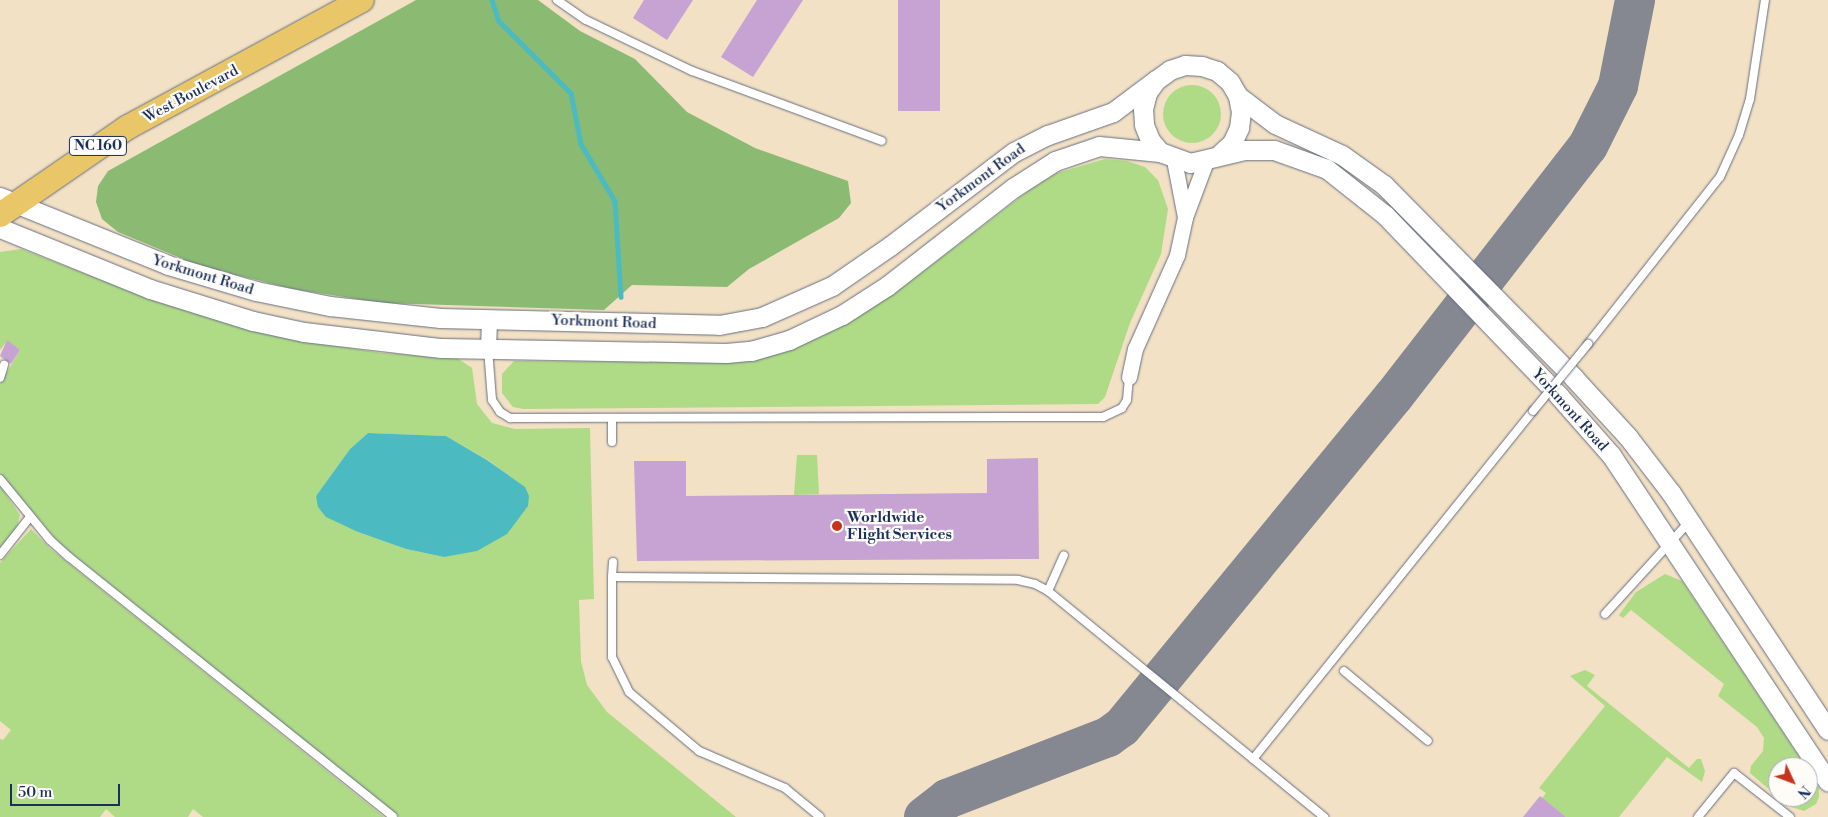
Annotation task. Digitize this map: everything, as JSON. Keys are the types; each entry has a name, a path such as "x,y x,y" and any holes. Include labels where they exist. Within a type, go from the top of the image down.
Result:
{"main road":[{"name":"West Boulevard","path":"5,206 128,127 348,3"}],"street":[{"name":"Yorkmont Road","path":"5,206 147,258 256,291 385,314 489,319 719,325 762,317 815,295 848,276 1014,152 1048,135 1113,112 1170,70 1185,65 1202,66 1217,71 1230,82 1238,96 1275,124 1342,155 1384,185 1430,228 1628,437 1690,520 1828,730"},
{"path":"1156,80 1147,94 1144,117 1150,140 1167,156 1184,217"},
{"path":"1129,377 1136,349 1177,255 1184,217 1213,158 1232,143 1239,128 1242,112 1238,96"},
{"name":"Yorkmont Road","path":"0,228 150,288 253,321 386,344 488,349 726,353 769,346 812,330 862,303 1013,188 1055,161 1099,146 1167,156 1190,163 1259,149 1300,157 1340,178 1372,203 1598,440 1669,542 1828,781"},
{"path":"488,349 489,319"}],"lane":[{"path":"557,0 586,20 692,71 882,141"},
{"path":"1253,759 1588,344 1720,177 1740,135 1750,99 1765,0"},
{"path":"488,349 492,400 500,412 510,418 1102,416 1122,408 1127,400 1129,377"},
{"path":"0,378 4,365"},
{"path":"612,418 612,442"},
{"path":"0,479 30,518 69,557 394,817"},
{"path":"0,554 30,518"},
{"path":"1604,614 1690,520"},
{"path":"1048,591 1064,556"},
{"path":"613,562 612,657 629,692 699,751 785,788 820,817"},
{"path":"612,577 1018,580 1048,591 1324,817"},
{"path":"1344,671 1428,741"},
{"path":"1698,817 1734,773 1790,817"}],"green space":[{"path":"416,0 538,0 580,31 635,59 687,112 755,148 848,181 851,203 839,218 749,269 727,287 632,285 604,310 383,303 293,289 200,266 118,232 102,219 96,202 98,186 108,171"},
{"path":"1186,85 1198,85 1213,93 1221,108 1221,120 1213,135 1198,143 1186,143 1171,135 1163,120 1163,108 1171,93"},
{"path":"1105,159 1127,161 1145,167 1158,180 1168,209 1161,254 1130,323 1105,397 1098,404 523,409 513,407 502,393 502,374 514,361 701,362 838,326 903,287 1031,189 1057,173"},
{"path":"21,249 148,298 304,341 382,353 457,358 472,368 477,404 492,423 515,429 590,428 594,599 579,600 581,661 587,685 607,712 736,817 399,817 59,543 0,473 0,384 20,350 7,341 0,350 0,252","holes":["368,433 446,436 488,460 524,487 444,557 406,549 358,532 316,496 350,449"]},
{"path":"797,455 817,455 819,494 794,495"},
{"path":"0,486 20,515 17,527 0,548"},
{"path":"31,529 52,550 384,817 203,817 193,809 188,817 115,817 106,809 100,817 0,817 0,739 3,740 11,730 0,721 0,563"},
{"path":"1665,574 1682,581 1799,757 1768,757 1768,788 1750,773 1751,766 1763,751 1764,738 1757,727 1718,696 1724,684 1631,610 1623,618 1619,615 1636,592"},
{"path":"1585,670 1595,675 1587,686 1689,768 1697,759 1701,759 1705,771 1702,782 1667,757 1619,817 1566,817 1542,798 1546,793 1539,788 1605,706 1570,676"},
{"path":"1791,807 1811,807 1804,811"}],"water":[{"path":"368,433 446,436 487,460 525,487 529,496 528,506 507,534 477,551 444,557 406,549 358,532 326,517 318,507 316,496 350,449"}],"building":[{"path":"644,0 693,0 667,40 633,18"},
{"path":"757,0 803,0 753,77 721,57"},
{"path":"898,0 940,0 940,111 898,111"},
{"path":"7,340 20,350 11,364 0,356"},
{"name":"Worldwide Flight Services","path":"1038,458 1039,559 637,561 634,461 686,461 686,496 987,493 987,459"},
{"path":"1540,796 1566,817 1523,817"}],"waterway":[{"path":"492,0 499,21 571,93 581,144 615,201 621,297"}],"taxiway":[{"path":"924,817 947,799 1108,737 1122,727 1394,396 1588,146 1618,86 1635,0"}],"place":[{"name":"Worldwide Flight Services","path":"837,526"}]}
